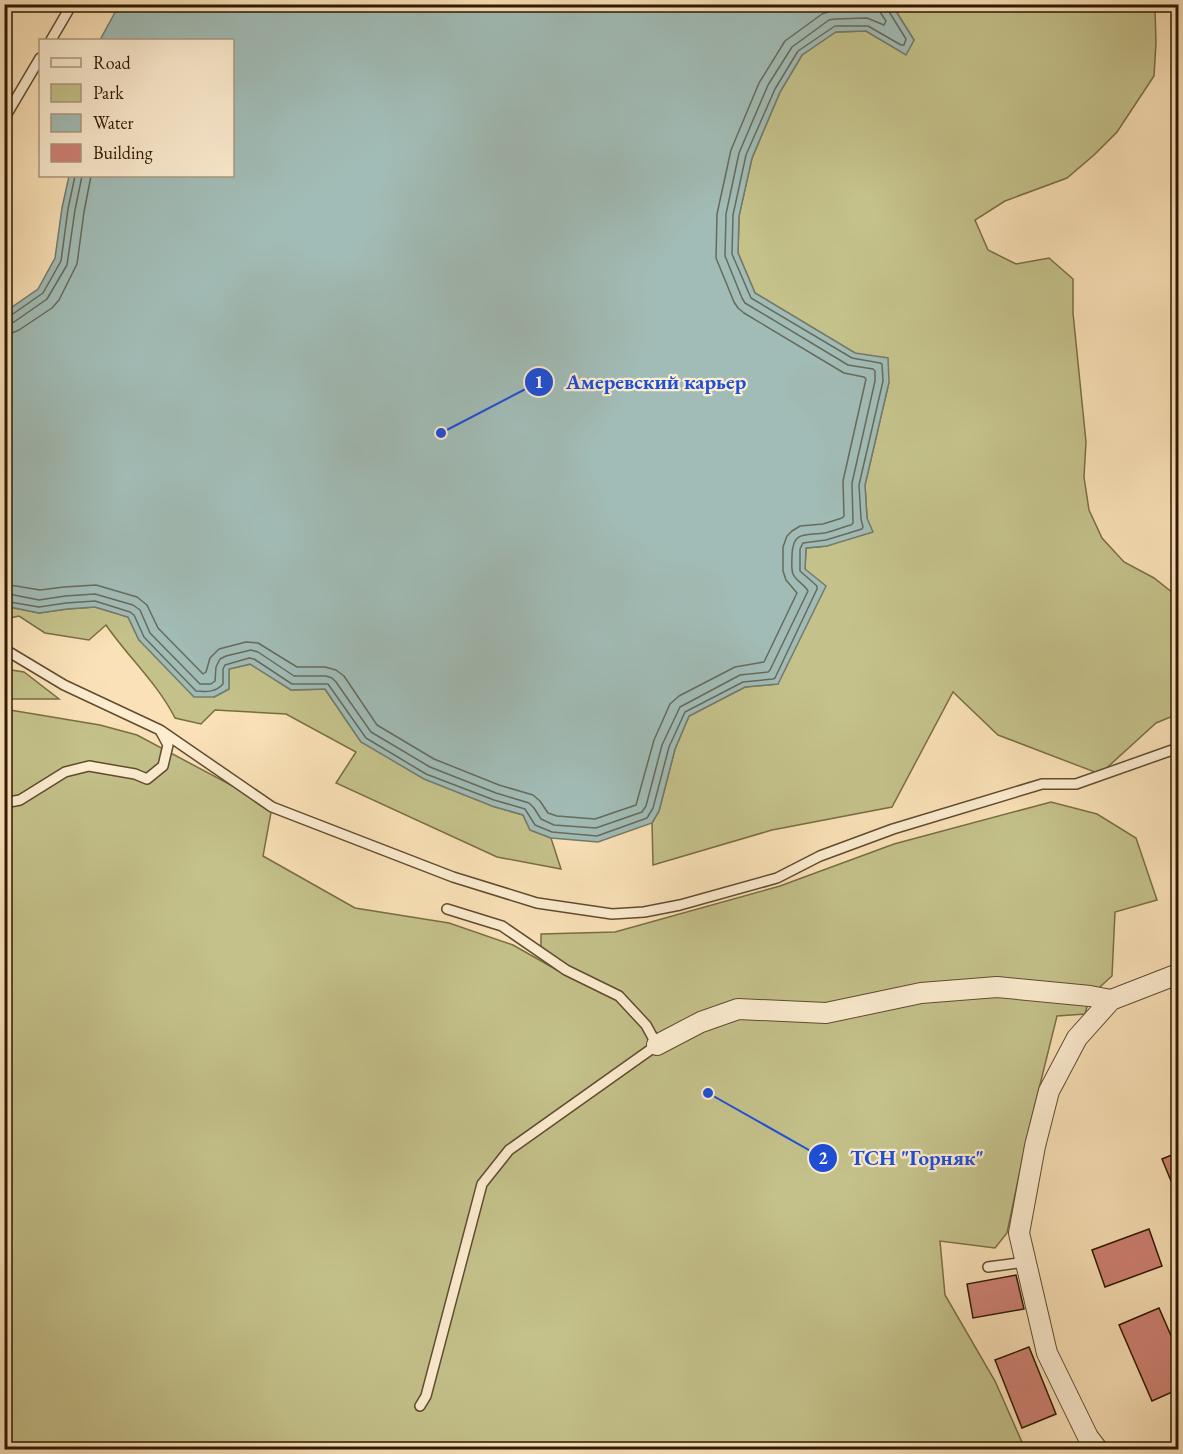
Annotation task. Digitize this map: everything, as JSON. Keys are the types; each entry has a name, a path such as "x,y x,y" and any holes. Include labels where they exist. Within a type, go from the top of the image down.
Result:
{"street":[{"path":"1093,1445 1047,1353 1019,1233 1035,1146 1049,1091 1077,1038 1111,1000 1179,974"},
{"path":"657,1045 701,1022 738,1009 826,1012 921,993 997,987 1111,1000"}],"lane":[{"path":"52,39 72,4"},
{"path":"4,119 39,60"},
{"path":"4,649 64,685 160,730 272,807 453,877 537,903 612,914 644,912 681,905 777,879 820,856 893,829 1042,784 1076,784 1179,748"},
{"path":"4,803 20,800 65,772 90,766 135,774 147,779 163,766 168,745 160,730"},
{"path":"420,1406 426,1396 482,1184 509,1150 657,1045 646,1025 619,996 566,970 501,926 447,909"},
{"path":"988,1267 1026,1262"}],"green space":[{"path":"892,5 1158,5 1155,9 1154,76 1117,132 1067,178 1005,201 975,220 988,250 1016,264 1049,258 1073,279 1073,313 1086,442 1084,477 1089,510 1102,538 1124,562 1154,578 1178,597 1178,714 1156,723 1100,774 998,735 953,692 892,807 772,830 653,865 652,823 659,811 675,749 689,716 745,687 778,684 805,569 806,548 827,546 867,518 865,485 889,382 855,353 755,293 738,253 739,216 752,158 780,92 802,55 835,32 866,31 906,54 914,40"},
{"path":"4,606 39,613 95,607 128,617 139,640 214,697 229,689 229,669 251,664 291,690 325,689 361,742 492,806 523,815 530,830 551,838 561,869 497,857 336,783 356,752 286,714 215,710 201,724 175,718 160,694 106,625 89,640 45,633 19,616 5,619"},
{"path":"5,669 24,672 59,699 5,699"},
{"path":"10,710 100,725 137,735 272,807 263,856 355,908 449,923 513,945 557,970 541,951 541,934 615,932 780,886 894,844 1051,802 1097,814 1136,838 1157,900 1115,912 1112,976 1090,996 1085,1014 1057,1016 1027,1137 1007,1233 995,1248 940,1241 945,1295 995,1381 1025,1449 5,1449 4,711"}],"water":[{"path":"119,5 892,5 914,40 906,55 866,31 836,32 802,55 780,92 752,158 739,216 738,253 755,293 855,353 888,358 889,382 865,485 867,518 873,532 827,546 806,548 805,569 826,586 778,684 745,687 689,716 675,749 659,811 652,823 598,842 551,838 530,830 523,815 492,806 424,779 361,742 325,689 291,690 250,664 229,669 229,689 214,697 194,697 139,640 128,617 95,607 39,613 5,606 5,312 38,289 55,258 69,177 234,177 234,39 101,39"}],"building":[{"path":"1179,1152 1179,1198 1178,1198 1162,1159"},
{"path":"1149,1229 1162,1266 1105,1287 1092,1250"},
{"path":"1016,1275 1024,1309 973,1318 967,1284"},
{"path":"1159,1308 1179,1354 1179,1389 1152,1401 1119,1325"},
{"path":"1029,1347 1056,1414 1022,1428 995,1360"}],"place":[{"name":"Амеревский карьер","path":"441,433"},
{"name":"ТСН \"Горняк\"","path":"708,1093"}]}
